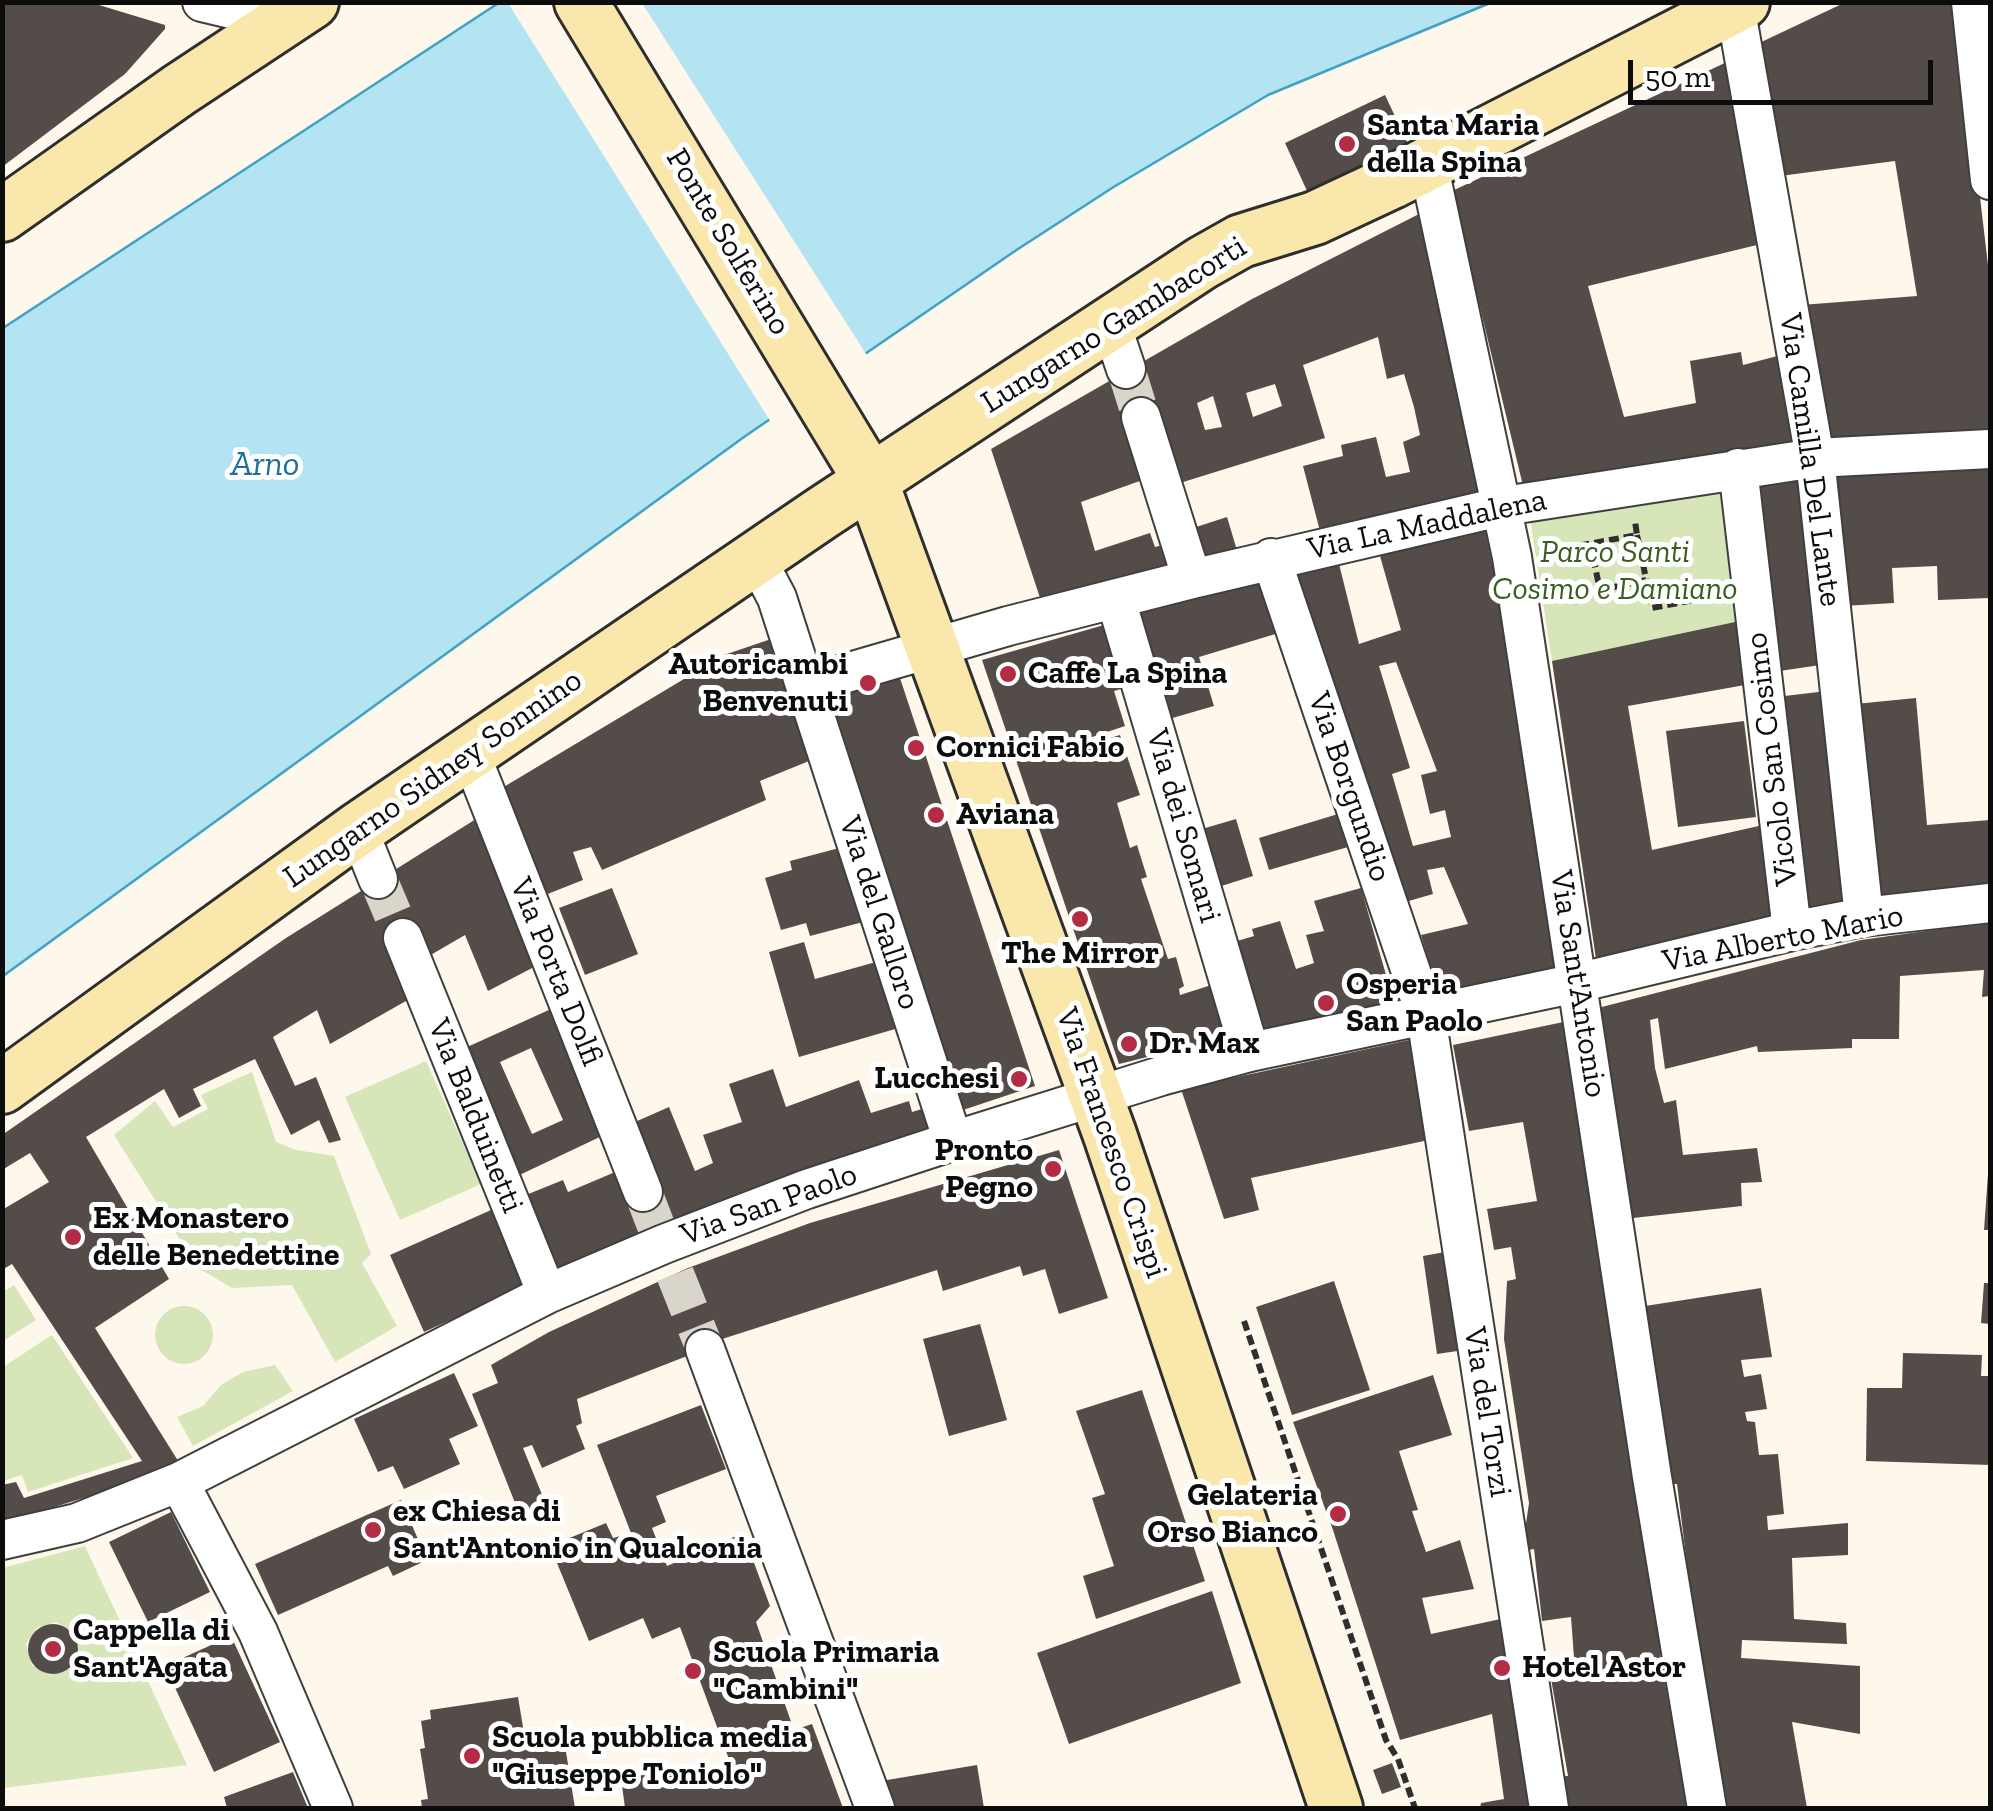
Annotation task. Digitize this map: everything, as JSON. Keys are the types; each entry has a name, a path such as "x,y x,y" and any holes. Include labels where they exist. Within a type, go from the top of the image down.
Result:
{"street":[{"path":"202,2 297,12"},
{"name":"Ponte Solferino","path":"582,2 872,483"},
{"path":"1971,2 1990,180"},
{"name":"Lungarno Gambacorti","path":"872,483 1118,345 1241,242 1315,218 1739,4"},
{"name":"Via Camilla Del Lante","path":"1739,4 1814,458 1864,917"},
{"path":"2,216 297,12"},
{"name":"Via Sant'Antonio","path":"1428,163 1504,506 1652,1477 1707,1808"},
{"path":"1141,417 1192,579"},
{"name":"Via La Maddalena","path":"805,685 1008,626 1271,558 1504,506 1814,458 1990,450"},
{"name":"Vicolo San Cosimo","path":"1738,468 1792,932"},
{"name":"Lungarno Sidney Sonnino","path":"2,1087 358,829 872,483"},
{"name":"Via Francesco Crispi","path":"872,483 1095,1096 1336,1808"},
{"name":"Via del Galloro","path":"756,558 777,598 953,1141"},
{"name":"Via Borgundio","path":"1271,558 1426,1016"},
{"name":"Via dei Somari","path":"1116,600 1250,1052"},
{"name":"Via Porta Dolfi","path":"470,753 643,1192"},
{"path":"358,829 378,879"},
{"name":"Via Alberto Mario","path":"1578,983 1864,917 1990,903"},
{"name":"Via Balduinetti","path":"403,938 548,1294"},
{"name":"Via San Paolo","path":"2,1540 77,1524 179,1482 548,1294 666,1250 807,1189 1095,1096 1250,1052 1578,983"},
{"name":"Via del Torzi","path":"1426,1016 1549,1808"},
{"path":"705,1349 875,1808"},
{"path":"179,1482 258,1632 334,1808"}],"path":[{"path":"1637,535 1652,608 1721,595"},
{"path":"1590,543 1600,590 1646,580"},
{"path":"1244,1321 1386,1740 1398,1759 1415,1808"}],"green space":[{"name":"Parco Santi Cosimo e Damiano","path":"1731,475 1749,619 1552,661 1529,511"},
{"path":"426,1061 481,1184 400,1220 345,1097"},
{"path":"252,1072 276,1142 296,1150 334,1156 371,1254 362,1263 397,1326 335,1362 292,1285 232,1288 198,1268 114,1135 155,1101 173,1127 208,1109 201,1095"},
{"path":"14,1285 36,1320 3,1341 3,1292"},
{"path":"184,1306 204,1315 213,1335 204,1355 184,1364 164,1355 155,1335 164,1315"},
{"path":"52,1335 133,1458 28,1492 22,1475 3,1481 3,1367"},
{"path":"275,1365 293,1391 193,1446 177,1417 203,1406 221,1385 243,1372"},
{"path":"85,1546 187,1765 3,1788 3,1568","holes":["56,1622 74,1632 79,1653 68,1670 50,1675 32,1665 26,1644 37,1628"]}],"water":[{"name":"Arno","path":"500,2 1490,3 1268,95 1015,251 744,437 3,976 3,328"}],"pier":[{"path":"508,3 642,3 868,357 772,424"}],"building":[{"path":"2,2 89,2 165,25 165,29 125,74 2,167"},
{"path":"1846,2 1957,2 1990,282 1990,437 1823,447 1801,305 1917,296 1895,161 1780,176 1755,45"},
{"path":"1729,61 1761,244 1588,286 1624,417 1696,403 1690,361 1741,352 1743,365 1785,354 1802,449 1524,490 1452,191"},
{"name":"Santa Maria della Spina","path":"1385,95 1409,146 1308,193 1285,143"},
{"path":"1419,214 1482,497 1321,535 1303,466 1343,456 1341,445 1376,437 1386,477 1410,472 1403,442 1420,435 1414,407 1404,374 1387,379 1378,337 1303,365 1325,438 1180,483 1151,477 1081,502 1095,551 1150,533 1155,547 1166,544 1173,566 1043,607 991,449 1252,299","holes":["1275,384 1282,406 1253,417 1246,393","1213,396 1222,427 1205,430 1197,403"]},
{"path":"1990,464 1990,598 1938,600 1937,566 1892,568 1894,603 1844,606 1827,472"},
{"path":"1803,477 1827,664 1773,672 1747,484"},
{"path":"1227,517 1239,557 1205,566 1193,528"},
{"path":"1483,520 1500,600 1557,974 1440,998 1421,935 1468,924 1444,867 1427,870 1433,894 1395,905 1290,573 1338,560 1359,644 1401,630 1380,556 1399,551 1397,541","holes":["1396,662 1437,771 1421,775 1430,814 1445,810 1451,837 1413,846 1392,774 1410,768 1379,666"]},
{"path":"1263,577 1282,632 1199,657 1214,706 1162,721 1131,616"},
{"path":"1749,619 1756,683 1628,706 1652,850 1772,823 1782,917 1597,966 1552,661"},
{"path":"1111,623 1132,686 1114,691 1125,726 1089,738 1091,744 1120,735 1140,795 1117,803 1130,848 1137,845 1147,877 1141,879 1168,959 1176,957 1184,986 1179,989 1180,995 1221,982 1236,1035 1119,1064 982,660"},
{"path":"774,638 809,761 760,781 766,800 602,870 591,847 573,852 583,880 540,897 497,791 724,655"},
{"path":"896,666 1035,1086 954,1113 824,694"},
{"path":"1827,691 1854,902 1804,909 1776,697"},
{"path":"1916,698 1927,825 1990,820 1990,885 1875,899 1855,704"},
{"path":"1744,721 1756,817 1678,827 1666,731"},
{"path":"1338,814 1348,847 1269,870 1259,838"},
{"name":"Ex Monastero delle Benedettine","path":"476,819 534,967 488,991 465,935 429,956 413,997 330,1044 317,1010 273,1037 295,1086 316,1077 341,1140 329,1143 319,1120 291,1135 255,1059 193,1089 201,1106 179,1118 164,1089 86,1137 169,1279 95,1328 180,1464 152,1477 2,1523 2,1485 16,1482 24,1498 142,1461 12,1264 2,1270 2,1210 49,1182 30,1153 2,1170 2,1135 286,938"},
{"path":"1236,819 1253,876 1212,889 1195,831"},
{"path":"843,847 863,922 810,936 806,923 781,930 765,878 792,870 790,861"},
{"path":"612,888 638,954 585,975 559,908"},
{"path":"1361,888 1395,1006 1257,1038 1227,944 1254,936 1252,929 1280,921 1296,969 1314,963 1306,935 1324,931 1314,901"},
{"path":"1990,922 1990,996 1982,997 1984,970 1900,976 1899,1039 1852,1039 1852,1048 1758,1052 1757,1046 1665,1069 1658,1018 1650,1020 1655,1068 1664,1103 1676,1100 1683,1155 1757,1148 1762,1182 1741,1183 1742,1206 1633,1218 1598,1008 1861,940"},
{"path":"804,942 815,979 883,960 902,1027 799,1057 769,952"},
{"path":"551,1009 604,1135 509,1180 454,1053","holes":["531,1048 563,1120 532,1134 500,1062"]},
{"path":"1573,1020 1644,1494 1661,1661 1688,1808 1559,1808 1553,1776 1568,1776 1550,1673 1575,1671 1571,1617 1542,1621 1534,1549 1522,1551 1529,1503 1504,1339 1507,1281 1516,1279 1511,1247 1494,1250 1487,1209 1537,1201 1523,1122 1469,1131 1453,1045"},
{"path":"1423,1037 1438,1138 1251,1178 1259,1210 1224,1219 1181,1089"},
{"path":"773,1069 786,1107 859,1080 871,1113 909,1101 912,1112 925,1108 932,1129 549,1275 516,1199 563,1180 568,1192 627,1167 639,1197 661,1187 635,1122 669,1107 695,1171 713,1163 703,1135 742,1122 729,1084"},
{"path":"1059,1150 1108,1298 1059,1314 1045,1269 1023,1276 1020,1266 943,1291 937,1270 716,1341 705,1349 577,1399 582,1423 576,1426 585,1449 542,1468 532,1445 523,1448 545,1502 519,1513 472,1394 498,1383 491,1365 549,1332 688,1268 810,1223"},
{"path":"1988,1174 1990,1230 1984,1230"},
{"path":"500,1206 534,1282 424,1332 390,1255"},
{"path":"1456,1250 1471,1349 1437,1354 1423,1256"},
{"path":"1334,1281 1370,1390 1292,1415 1256,1307"},
{"path":"1984,1283 1990,1283 1990,1324 1981,1323"},
{"path":"1761,1288 1772,1357 1741,1360 1744,1377 1761,1374 1767,1409 1745,1412 1747,1421 1755,1422 1759,1455 1778,1454 1784,1514 1767,1516 1768,1530 1848,1523 1848,1555 1792,1558 1794,1619 1846,1623 1847,1644 1742,1640 1741,1658 1860,1666 1860,1734 1792,1722 1807,1808 1725,1808 1696,1636 1677,1484 1671,1484 1645,1306"},
{"path":"980,1324 1007,1420 949,1436 923,1339"},
{"path":"1903,1353 1982,1355 1981,1376 1990,1376 1990,1465 1866,1461 1867,1388 1902,1388"},
{"path":"454,1373 478,1426 449,1439 460,1464 404,1489 393,1466 378,1472 354,1419"},
{"path":"1433,1375 1452,1435 1399,1451 1418,1510 1412,1511 1426,1552 1460,1540 1474,1589 1422,1598 1431,1634 1510,1617 1541,1808 1480,1808 1481,1803 1504,1799 1492,1714 1400,1740 1333,1530 1293,1422"},
{"path":"1142,1390 1205,1581 1096,1619 1083,1576 1114,1566 1092,1498 1105,1494 1076,1411"},
{"name":"Scuola Primaria \"Cambini\"","path":"701,1405 726,1469 656,1496 666,1522 652,1528 667,1566 743,1533 770,1606 756,1622 794,1730 812,1724 843,1808 625,1808 621,1778 687,1769 690,1787 733,1780 730,1762 680,1627 652,1639 643,1618 589,1641 550,1546 606,1523 613,1538 631,1533 597,1445"},
{"name":"ex Chiesa di Sant'Antonio in Qualconia","path":"401,1500 427,1560 393,1576 388,1566 278,1615 255,1564"},
{"path":"171,1512 210,1592 148,1622 109,1542"},
{"path":"1212,1591 1241,1683 1069,1744 1037,1653"},
{"name":"Cappella di Sant'Agata","path":"53,1624 71,1631 78,1649 71,1667 53,1674 35,1667 28,1649 35,1631"},
{"path":"231,1636 280,1742 214,1772 165,1666"},
{"path":"518,1697 524,1733 562,1727 575,1808 422,1808 421,1800 428,1799 420,1749 425,1748 421,1721 431,1719 430,1710"},
{"path":"1392,1763 1401,1787 1382,1794 1373,1770"},
{"path":"977,1765 984,1808 891,1808 881,1781"},
{"path":"293,1772 308,1808 227,1808 224,1797"}],"tunnel":[{"path":"1126,369 1141,417"},
{"path":"378,879 403,938"},
{"path":"643,1192 658,1231"},
{"path":"675,1274 705,1349"}],"place":[{"name":"Santa Maria della Spina","path":"1347,144"},
{"name":"Caffe La Spina","path":"1008,674"},
{"name":"Autoricambi Benvenuti","path":"868,683"},
{"name":"Cornici Fabio","path":"916,748"},
{"name":"Aviana","path":"936,815"},
{"name":"The Mirror","path":"1080,919"},
{"name":"Osperia San Paolo","path":"1326,1003"},
{"name":"Dr. Max","path":"1129,1044"},
{"name":"Lucchesi","path":"1019,1079"},
{"name":"Pronto Pegno","path":"1053,1169"},
{"name":"Ex Monastero delle Benedettine","path":"73,1237"},
{"name":"Gelateria Orso Bianco","path":"1338,1514"},
{"name":"ex Chiesa di Sant'Antonio in Qualconia","path":"373,1530"},
{"name":"Cappella di Sant'Agata","path":"53,1649"},
{"name":"Hotel Astor","path":"1502,1668"},
{"name":"Scuola Primaria \"Cambini\"","path":"693,1671"},
{"name":"Scuola pubblica media \"Giuseppe Toniolo\"","path":"472,1756"}]}
